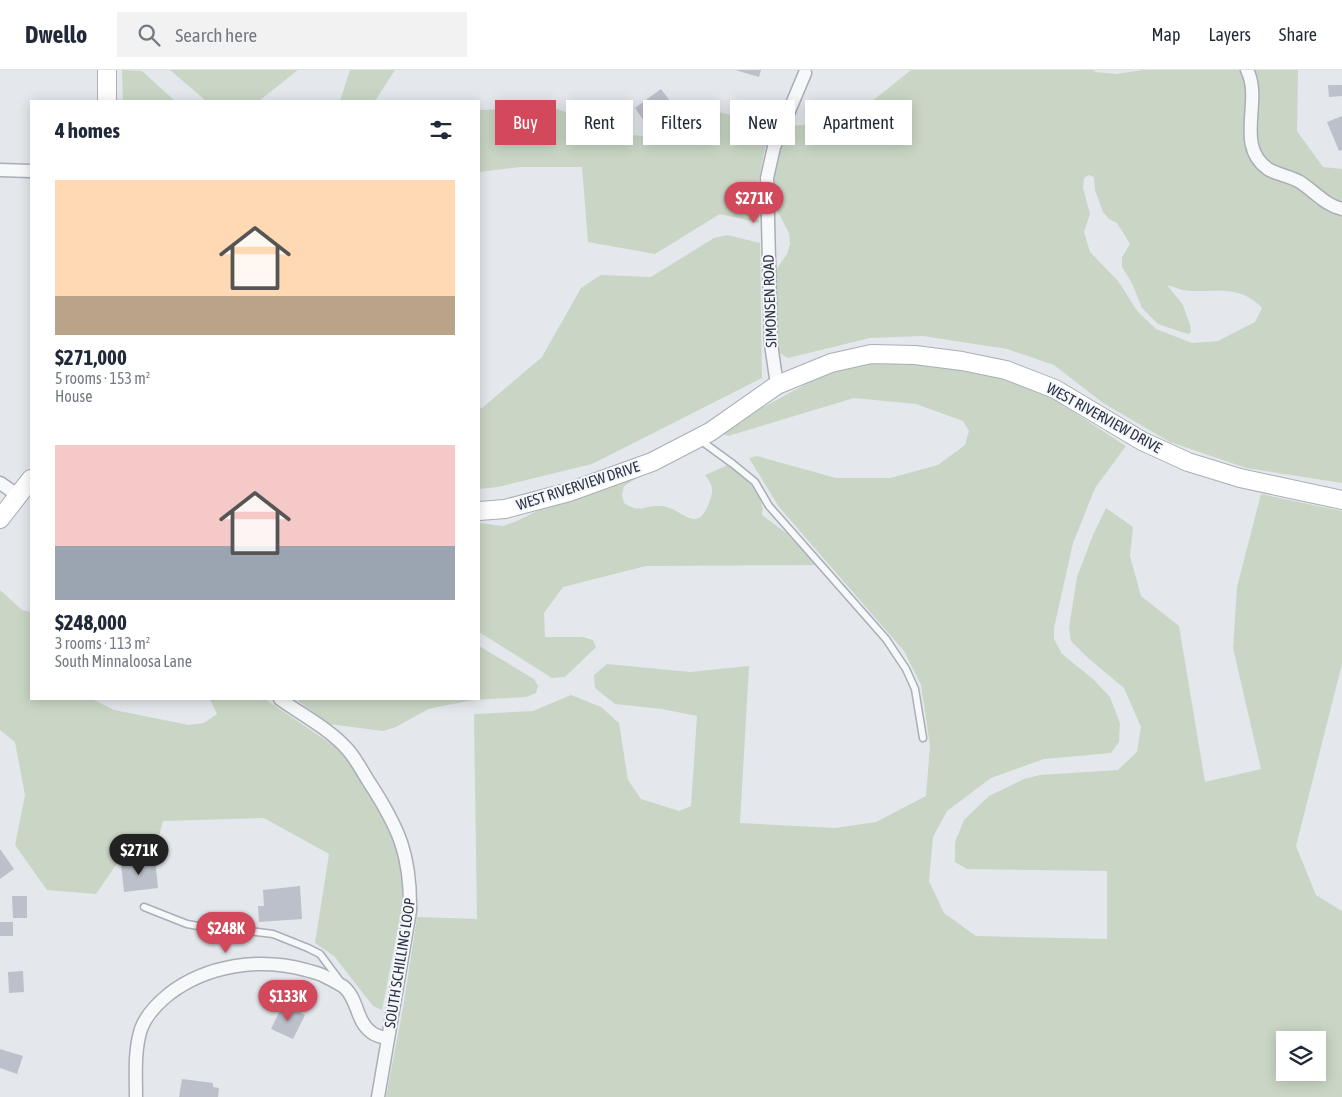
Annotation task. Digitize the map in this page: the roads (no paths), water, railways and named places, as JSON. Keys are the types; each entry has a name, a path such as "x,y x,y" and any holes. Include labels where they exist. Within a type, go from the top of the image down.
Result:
{"street":[{"path":"107,70 107,100"},
{"path":"1247,70 1252,90 1250,142 1256,157 1268,169 1300,182 1323,200 1342,209"},
{"name":"SIMONSEN ROAD","path":"777,385 771,344 766,178 774,147 805,73"},
{"path":"0,170 30,171"},
{"name":"WEST RIVERVIEW DRIVE","path":"480,511 505,509 569,492 652,462 710,432 777,385 831,363 872,354 914,355 997,369 1055,389 1142,441 1188,462 1240,478 1342,500"},
{"path":"0,519 30,480"},
{"path":"0,483 19,496"},
{"name":"SOUTH SCHILLING LOOP","path":"281,700 332,735 348,750 384,805 397,830 406,855 411,883 410,911 378,1097"},
{"path":"136,1097 136,1054 141,1028 157,1004 181,985 203,975 232,966 260,964 291,966 321,974 344,988 355,1002 363,1024 372,1033 388,1039"}],"lane":[{"path":"697,438 755,482 769,506 886,639 906,669 915,688 924,738"},
{"path":"144,907 188,924 221,930 273,934 308,948 320,954 344,988"}]}
